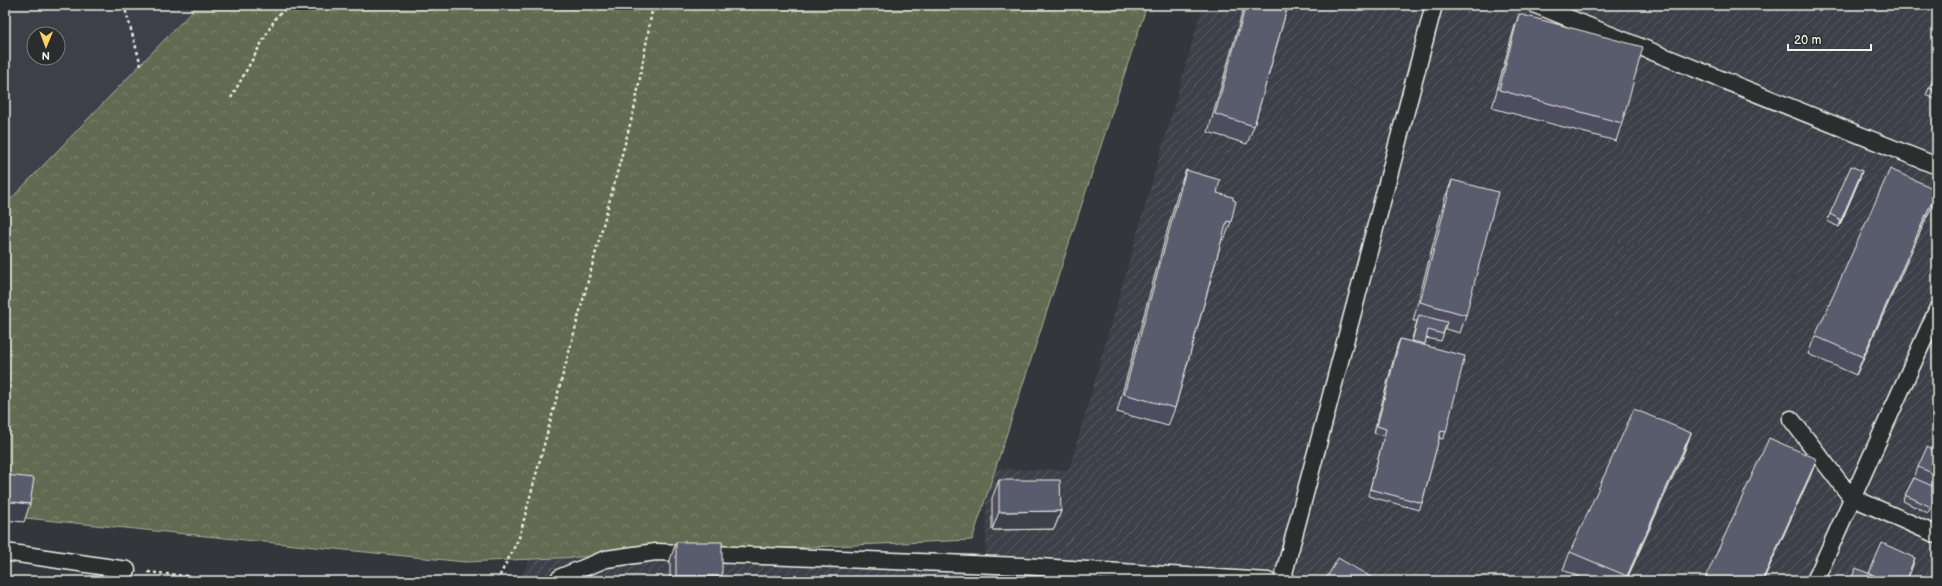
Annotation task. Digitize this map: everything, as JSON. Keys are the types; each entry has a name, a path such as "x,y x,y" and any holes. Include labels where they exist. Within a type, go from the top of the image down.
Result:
{"lane":[{"path":"1282,581 1434,5"},
{"path":"1536,5 1937,166"},
{"path":"1815,581 1851,497 1937,310"},
{"path":"1791,419 1851,497 1937,535"},
{"path":"5,552 127,570"},
{"path":"557,581 561,577 606,558 656,552 1022,566 1268,581"}],"path":[{"path":"124,5 141,65"},
{"path":"231,98 276,17 290,5"},
{"path":"496,581 519,538 635,106 653,5"},
{"path":"127,570 234,581"},
{"path":"422,581 433,578"}],"shaded area":[{"path":"5,5 199,5 5,209"},
{"path":"1203,5 1937,5 1937,581 519,581 534,550 986,557 986,469 1069,470"}],"green space":[{"path":"198,5 1147,5 972,540 465,562 5,516 5,205"}],"building":[{"path":"1246,5 1288,5 1254,126 1215,114"},
{"path":"1519,14 1643,47 1622,123 1499,90"},
{"path":"1937,71 1937,92 1929,88"},
{"path":"1851,166 1862,171 1841,220 1830,214"},
{"path":"1890,169 1937,190 1863,357 1815,336"},
{"path":"1186,170 1220,180 1217,193 1233,197 1233,200 1236,201 1231,222 1227,221 1175,408 1124,394"},
{"path":"1452,180 1498,192 1466,315 1420,302"},
{"path":"1419,315 1447,322 1443,334 1428,330 1425,344 1412,341"},
{"path":"1400,339 1465,356 1446,432 1441,431 1422,503 1370,489 1386,429 1377,426"},
{"path":"1634,409 1691,433 1627,576 1570,552"},
{"path":"1769,438 1817,459 1762,581 1704,581"},
{"path":"1927,447 1937,452 1937,475 1918,467"},
{"path":"5,475 34,478 30,504 5,501"},
{"path":"1914,478 1937,488 1937,493 1931,507 1905,495"},
{"path":"999,480 1060,480 1061,511 999,512"},
{"path":"676,542 722,542 722,576 676,576"},
{"path":"1882,543 1915,558 1905,581 1886,581 1869,573"},
{"path":"1338,558 1378,581 1325,581"},
{"path":"1856,568 1886,581 1850,581"}]}
